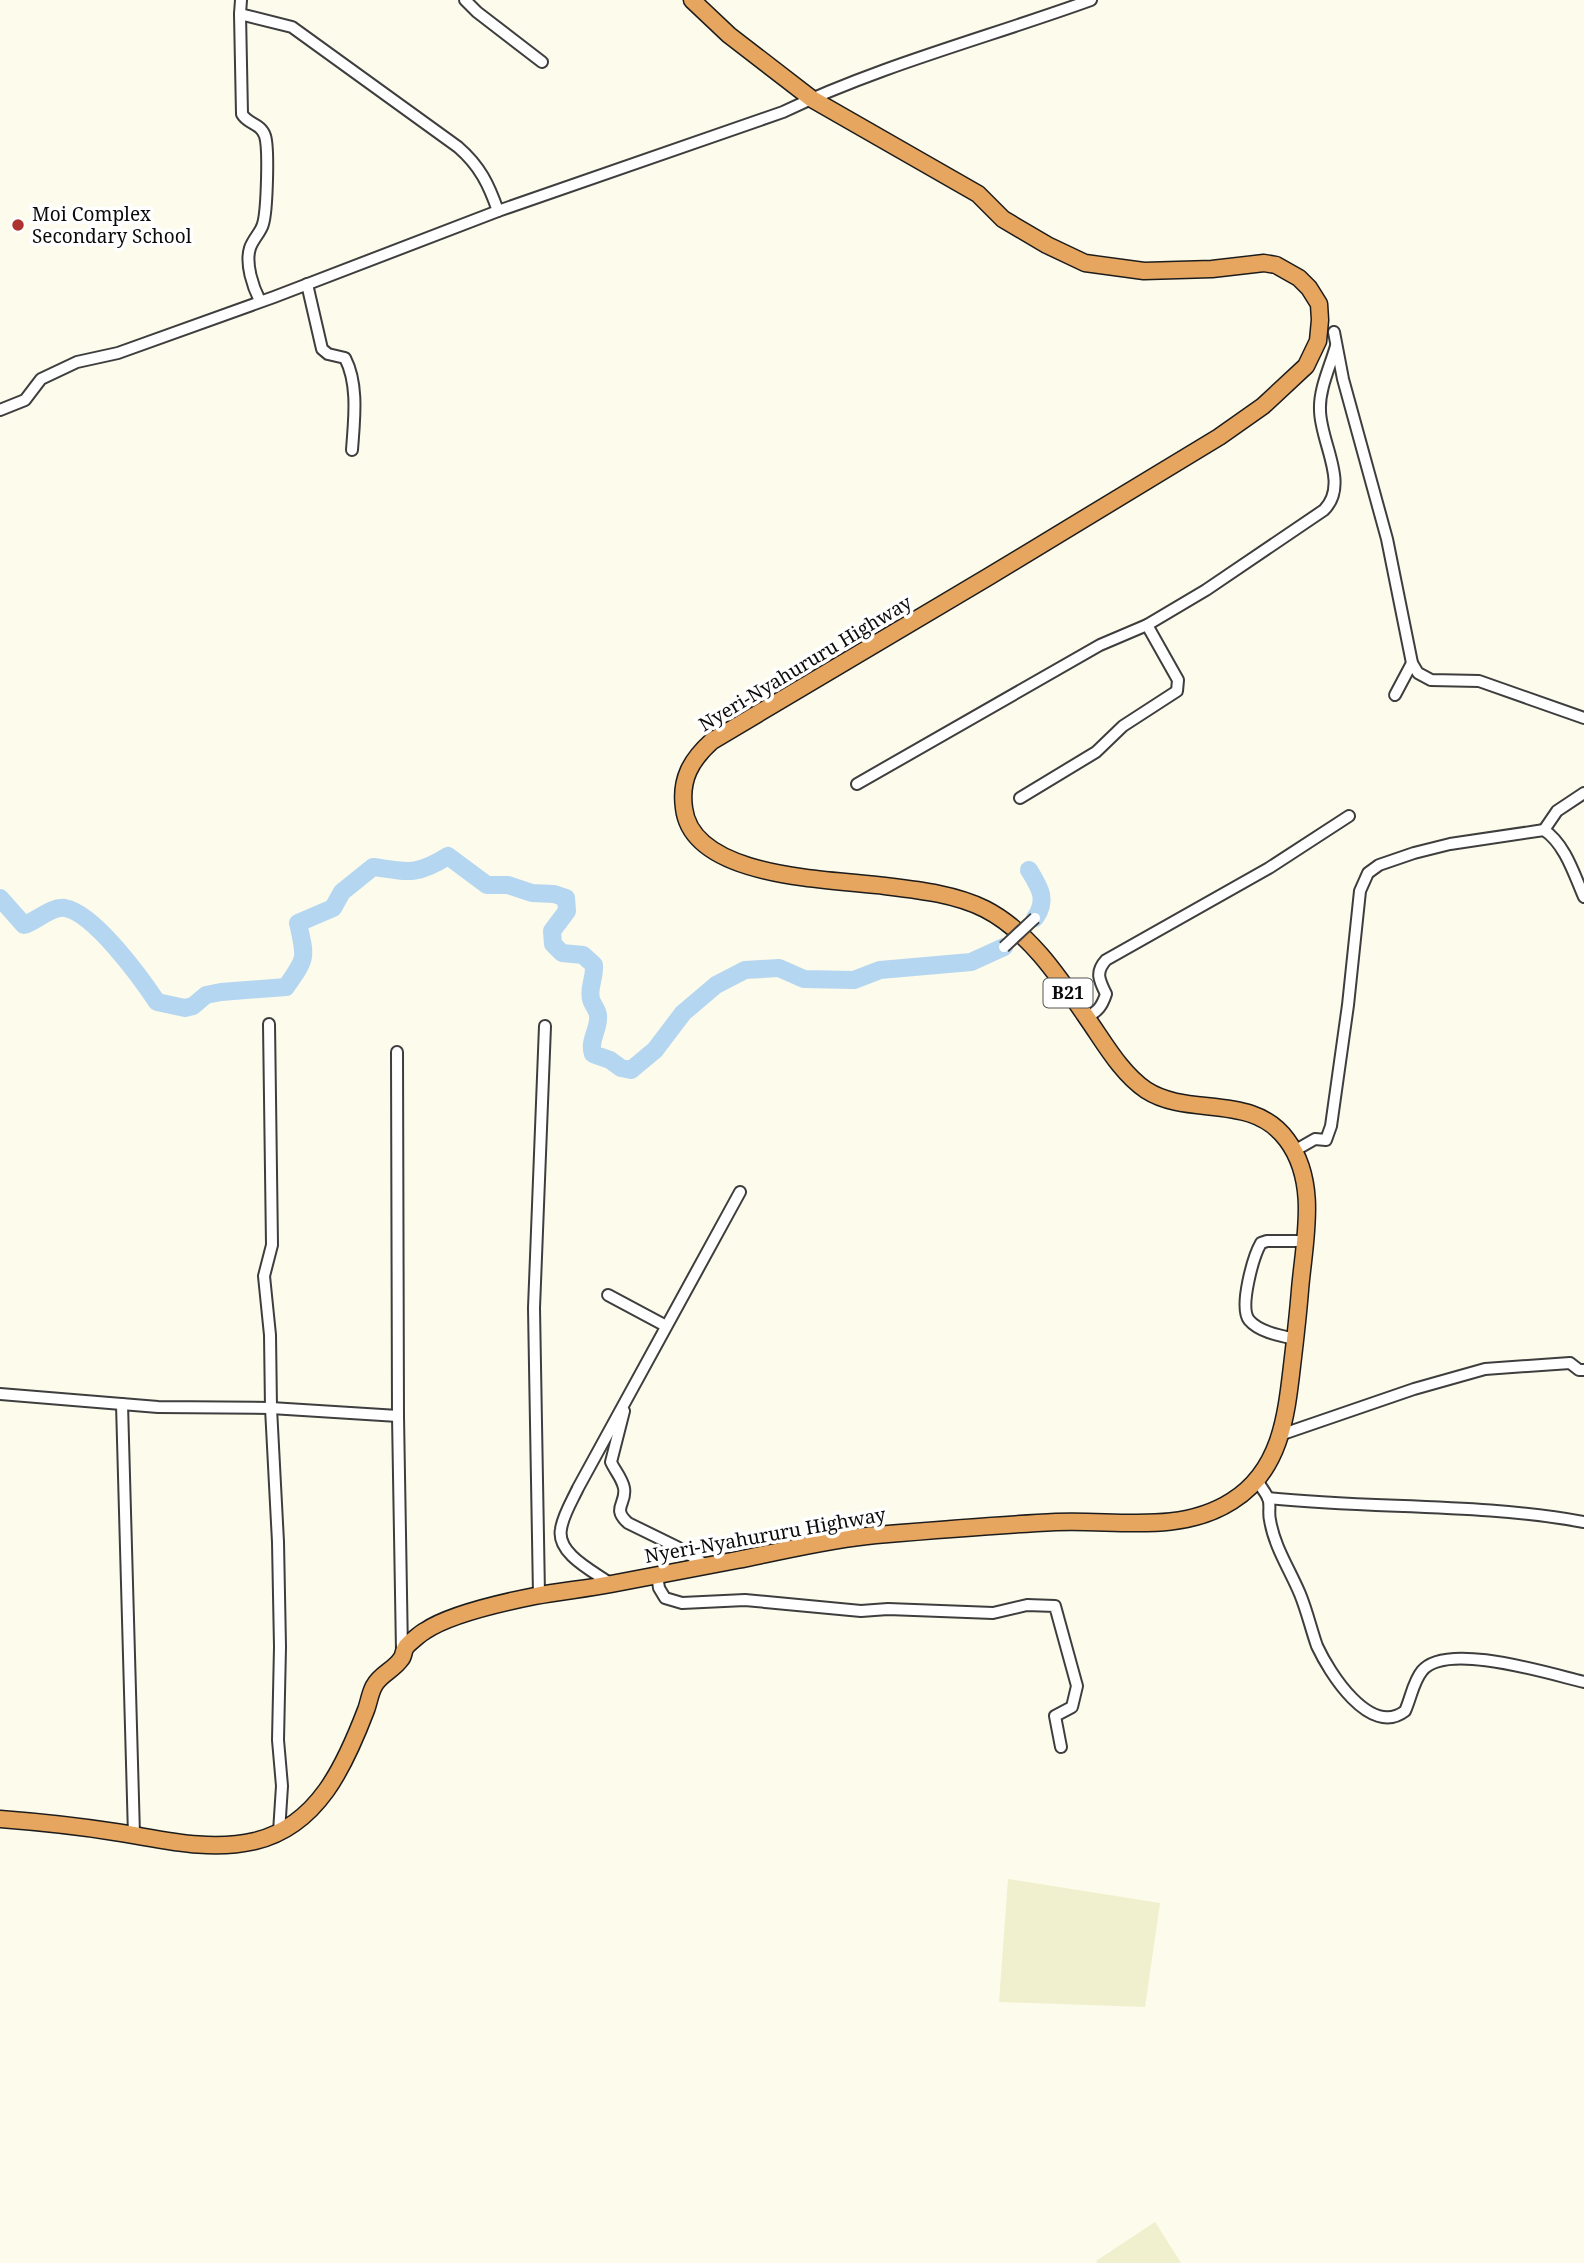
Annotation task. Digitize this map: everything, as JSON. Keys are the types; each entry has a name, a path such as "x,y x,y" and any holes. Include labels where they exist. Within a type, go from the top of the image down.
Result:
{"highway":[{"name":"Nyeri-Nyahururu Highway","path":"0,1819 73,1825 187,1844 225,1846 258,1840 293,1824 326,1794 339,1772 375,1682 402,1659 406,1646 439,1623 539,1595 870,1535 1066,1521 1159,1523 1192,1517 1222,1507 1238,1498 1268,1465 1283,1434 1295,1339 1307,1196 1304,1168 1275,1126 1256,1116 1232,1109 1171,1099 1144,1089 1121,1065 1029,943 1005,921 985,909 958,898 764,871 712,851 697,839 686,822 683,790 686,772 697,755 739,724 885,640 1219,437 1264,406 1298,375 1312,358 1320,331 1319,304 1300,278 1276,265 1264,263 1212,269 1144,271 1085,263 1047,245 1003,219 978,194 812,99 729,34 692,0"}],"street":[{"path":"241,0 242,114 245,119 259,126 265,137 266,213 249,251 252,279 260,302"},
{"path":"465,0 542,62"},
{"path":"0,410 25,400 41,379 77,362 118,353 498,211 783,112 812,99 1091,0"},
{"path":"240,14 292,27 458,148 487,179 498,211"},
{"path":"307,284 322,349 328,354 342,357 349,366 355,417 352,450"},
{"path":"1334,332 1387,539 1412,663 1418,673 1431,680 1479,681 1584,718"},
{"path":"857,784 1100,645 1147,625 1206,590 1324,510 1331,503 1335,487 1320,409 1336,346"},
{"path":"1020,799 1096,752 1123,726 1177,691 1178,680 1147,625"},
{"path":"1395,695 1412,663"},
{"path":"1294,1151 1315,1139 1326,1140 1331,1126 1360,891 1368,873 1379,865 1450,844 1544,830 1557,811 1584,793"},
{"path":"1086,1017 1098,1012 1104,1002 1106,994 1098,977 1106,960 1269,868 1349,816"},
{"path":"1544,830 1557,841 1580,878 1584,897"},
{"path":"1004,947 1035,918"},
{"path":"270,1024 272,1245 264,1276 270,1335 280,1647 278,1740 282,1786 279,1832"},
{"path":"539,1595 534,1308 545,1026"},
{"path":"397,1052 402,1659"},
{"path":"611,1584 566,1550 560,1534 564,1518 630,1391 740,1192"},
{"path":"1295,1339 1273,1334 1250,1322 1246,1313 1247,1300 1255,1258 1261,1243 1304,1241"},
{"path":"608,1295 666,1326"},
{"path":"1283,1434 1414,1389 1485,1369 1570,1363 1579,1370 1584,1370"},
{"path":"630,1391 611,1462 623,1484 625,1495 619,1512 621,1518 706,1565"},
{"path":"0,1394 121,1404 271,1408 398,1416"},
{"path":"121,1404 134,1835"},
{"path":"1257,1480 1268,1498 1272,1529 1301,1597 1318,1646 1335,1679 1349,1695 1375,1715 1395,1717 1405,1711 1422,1670 1447,1658 1478,1659 1584,1682"},
{"path":"1268,1498 1330,1504 1491,1510 1584,1522"},
{"path":"657,1575 659,1588 665,1598 682,1603 745,1600 861,1611 888,1609 993,1613 1027,1605 1055,1606 1077,1686 1072,1707 1055,1716 1061,1747"}],"green space":[{"path":"1008,1879 1160,1903 1145,2007 999,2002"},
{"path":"1155,2222 1181,2263 1097,2263 1096,2261"}],"waterway":[{"path":"0,898 24,925 60,908 77,912 116,948 157,1002 185,1008 193,1006 206,995 286,987 303,957 298,923 333,908 342,892 373,867 419,870 448,856 487,885 508,885 532,893 554,894 566,898 567,911 552,931 553,944 562,953 583,955 594,965 590,995 598,1020 592,1044 593,1054 631,1070 655,1050 683,1013 716,985 745,970 779,968 804,979 854,980 880,970 971,962 1004,947"},
{"path":"1029,870 1042,900 1035,918"}],"place":[{"name":"Moi Complex Secondary School","path":"18,225"}]}
